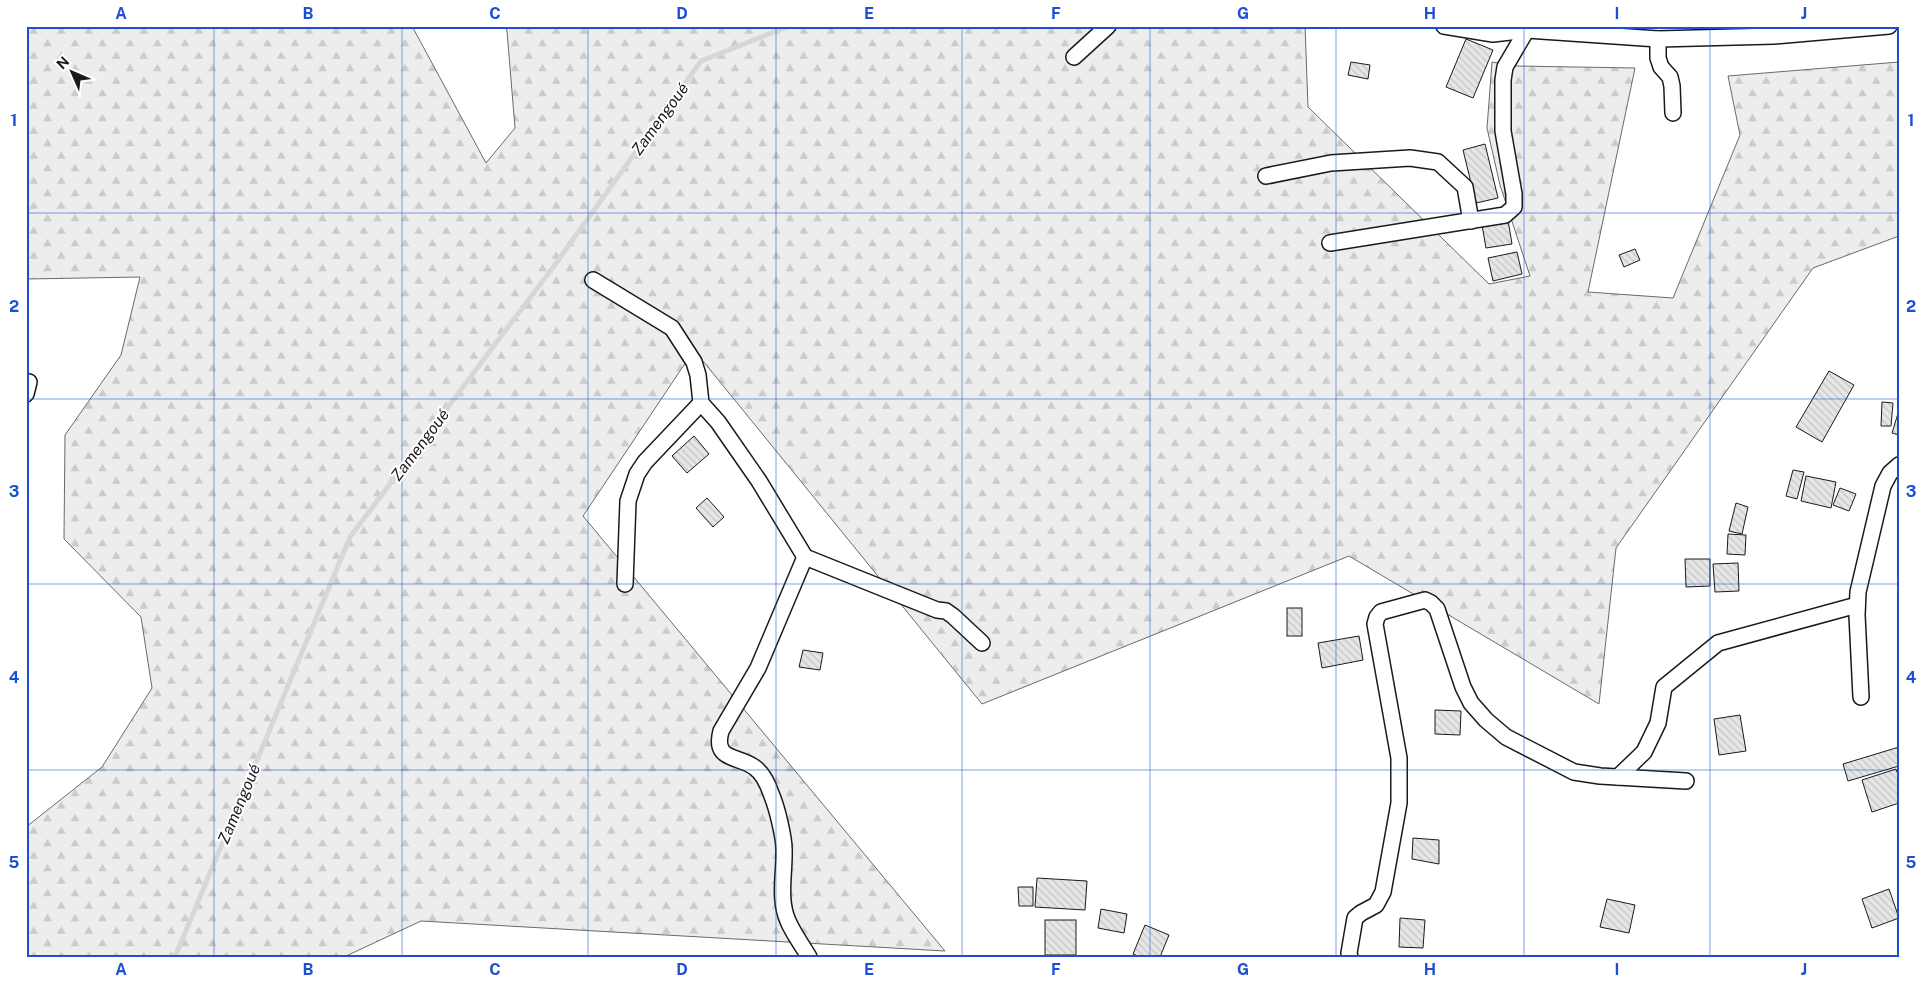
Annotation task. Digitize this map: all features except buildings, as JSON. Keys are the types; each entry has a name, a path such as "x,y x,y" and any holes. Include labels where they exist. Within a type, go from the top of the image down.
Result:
{"street":[{"path":"1074,57 1108,26"},
{"path":"1444,26 1493,34 1528,28 1658,39 1774,36 1889,26"},
{"path":"1330,243 1506,215 1514,207 1514,194 1503,131 1503,80 1505,67 1528,28"},
{"path":"1658,39 1658,58 1661,67 1670,78 1672,86 1673,113"},
{"path":"1266,176 1331,163 1410,158 1438,162 1465,187 1471,221"},
{"path":"593,280 672,328 694,362 698,375 701,403 718,422 760,481 805,557 937,610 946,611 982,643"},
{"path":"625,584 628,501 631,487 637,474 646,462 701,403"},
{"path":"1861,697 1858,592 1884,486 1890,473 1899,465"},
{"path":"805,557 758,668 721,731 719,741 721,749 726,755 755,768 765,781 773,797 784,846 784,908 788,921 810,957"},
{"path":"1350,957 1349,953 1355,918 1376,905 1383,892 1399,803 1399,758 1375,624 1381,612 1425,600 1431,603 1437,610 1463,686 1471,703 1486,720 1506,737 1574,772 1686,781"},
{"path":"1618,777 1644,752 1658,723 1664,687 1718,643 1857,606"}],"green space":[{"path":"26,26 412,26 486,163 515,128 507,31 505,26 1305,26 1308,107 1489,284 1530,276 1500,185 1487,128 1492,62 1516,66 1635,68 1588,292 1673,298 1740,135 1728,76 1899,62 1899,236 1813,268 1616,548 1599,704 1349,556 982,704 694,350 583,516 945,951 421,921 344,957 26,957 26,827 102,767 152,688 141,617 64,539 65,435 121,355 140,277 26,279"}],"waterway":[{"name":"Zamengoué","path":"175,957 350,537 554,266 701,61 789,26"}]}
